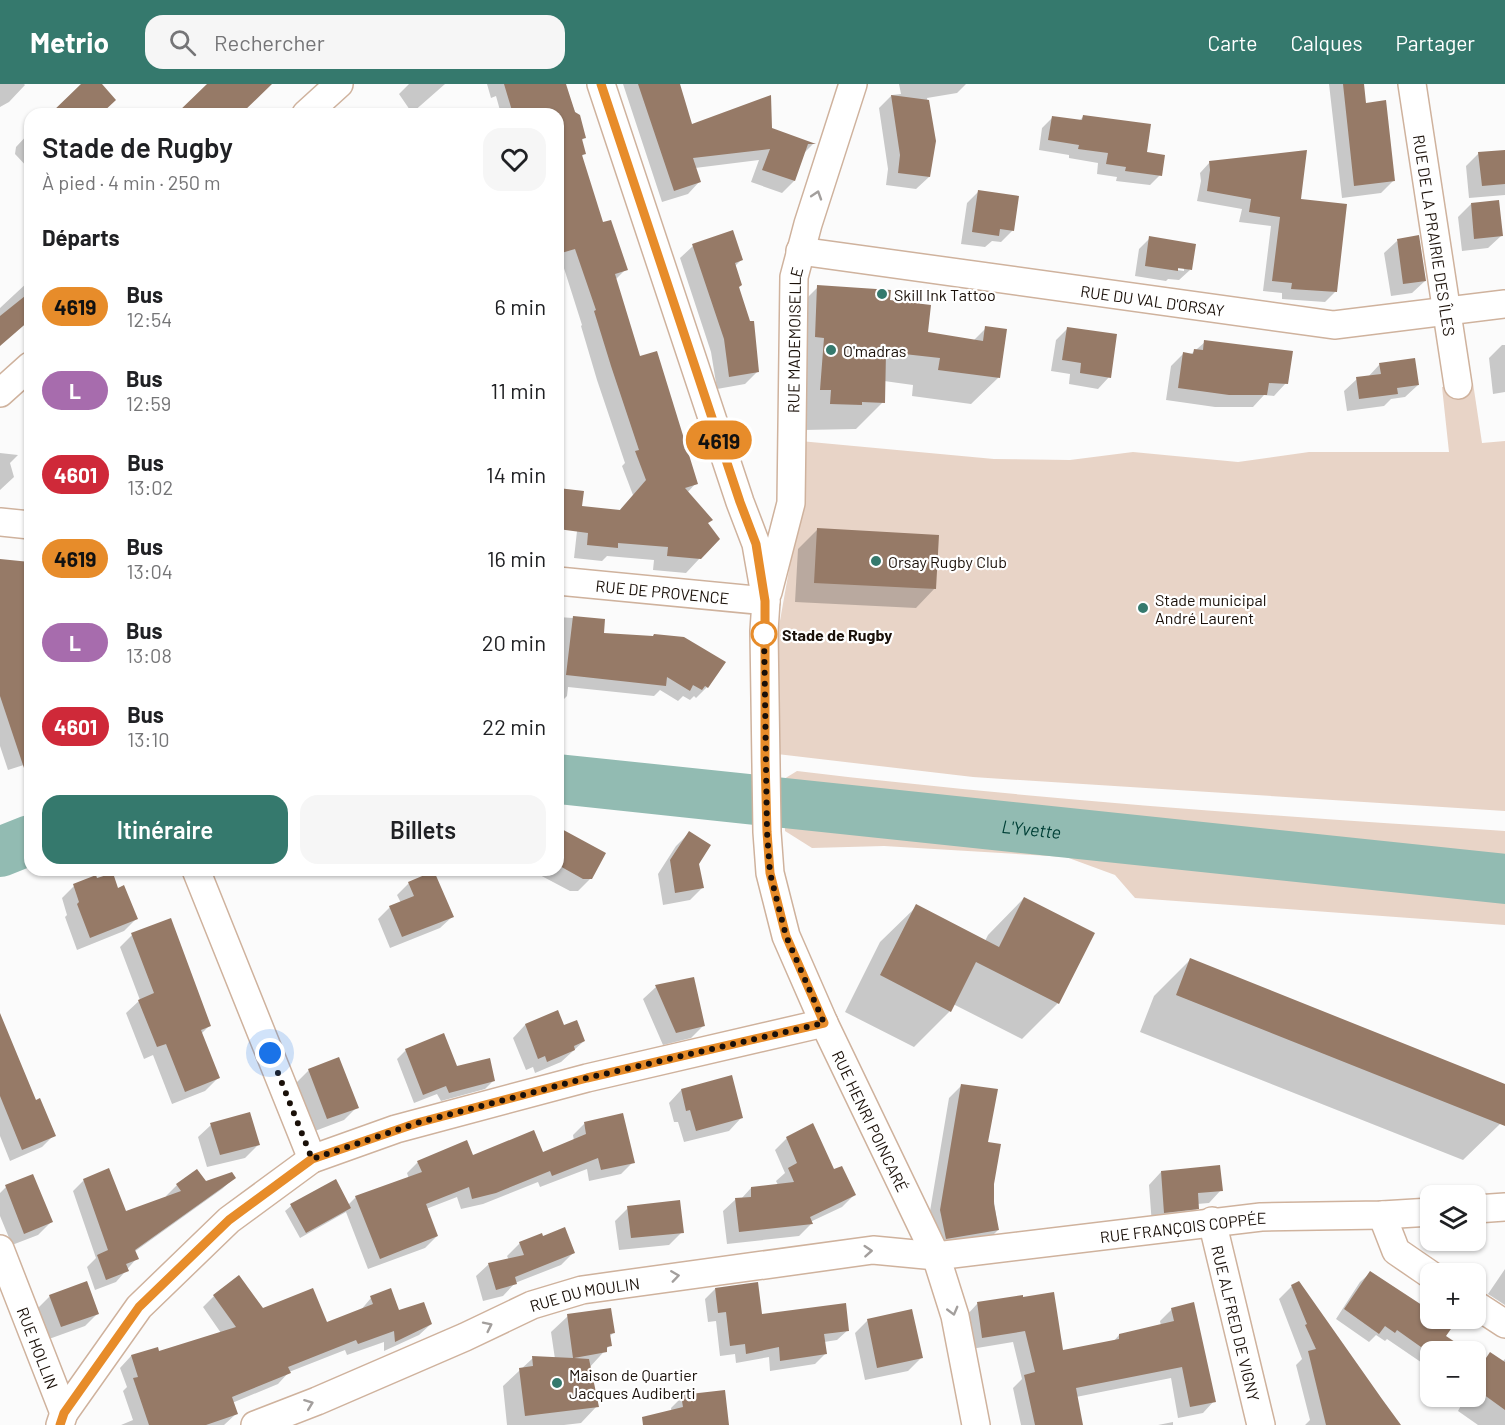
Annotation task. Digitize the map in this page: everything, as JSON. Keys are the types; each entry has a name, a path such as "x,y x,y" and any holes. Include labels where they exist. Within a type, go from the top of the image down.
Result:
{"street":[{"path":"313,108 339,84"},
{"path":"601,84 756,544 765,601"},
{"name":"RUE MADEMOISELLE","path":"765,601 791,503 794,277 800,251 853,84"},
{"name":"RUE DE LA PRAIRIE DES ÎLES","path":"1412,84 1458,385"},
{"name":"RUE DU VAL D'ORSAY","path":"800,251 1334,325 1505,303"},
{"path":"0,393 24,371"},
{"path":"0,522 24,524"},
{"name":"RUE DE PROVENCE","path":"564,582 765,601"},
{"name":"RUE HENRI POINCARÉ","path":"765,601 767,832 770,873 786,936 824,1023 936,1256 955,1316 976,1425"},
{"path":"198,876 312,1159"},
{"path":"62,1419 139,1307 229,1220 312,1159 396,1129 587,1078 824,1023"},
{"path":"1486,1208 1505,1207"},
{"name":"RUE FRANÇOIS COPPÉE","path":"936,1256 1212,1221 1288,1216 1420,1213"},
{"path":"1382,1215 1396,1251 1420,1267"},
{"name":"RUE ALFRED DE VIGNY","path":"1212,1221 1261,1425"},
{"name":"RUE HOLLIN","path":"0,1249 62,1419"},
{"name":"RUE DU MOULIN","path":"255,1425 381,1373 532,1305 582,1290 873,1250 936,1256"},
{"path":"1486,1312 1505,1324"}],"shaded area":[{"name":"Stade municipal André Laurent","path":"1473,383 1482,443 1505,441 1505,811 973,777 777,754 778,632 795,536 800,441 994,459 1070,460 1133,452 1238,462 1309,452 1449,452 1442,387"},
{"path":"797,771 1150,806 1505,831 1505,925 1135,898 1115,875 1066,857 884,846 812,848 785,831 784,779"}],"building":[{"path":"81,84 102,84 116,100 107,108 56,108"},
{"path":"207,84 272,84 247,108 182,108"},
{"path":"504,84 566,84 575,112 580,115 586,138 582,139 586,154 582,155 603,222 611,220 628,270 615,274 640,356 657,351 698,484 685,488 713,520 708,523 720,539 701,559 667,556 668,547 618,543 618,548 587,545 588,533 564,530 564,489 584,491 582,506 620,510 646,480 635,451 639,450 594,311 596,310 575,249 564,252 564,108 511,108"},
{"path":"638,84 680,84 692,124 771,95 772,128 816,144 808,144 795,181 762,170 770,149 693,158 701,182 674,191"},
{"path":"1343,84 1364,84 1366,103 1386,100 1395,181 1354,186"},
{"path":"891,95 929,100 936,141 930,177 898,173 900,155"},
{"path":"1083,115 1151,124 1147,152 1165,155 1162,176 1125,171 1126,167 1106,164 1108,153 1078,149 1079,145 1048,140 1052,116 1082,120"},
{"path":"1307,150 1301,199 1347,204 1337,292 1291,289 1292,283 1272,281 1280,217 1249,212 1251,199 1207,191 1209,161"},
{"path":"1505,150 1505,184 1482,186 1478,152"},
{"path":"978,190 1019,196 1014,231 1000,229 999,236 972,232"},
{"path":"1499,200 1503,236 1474,239 1471,203"},
{"path":"733,230 743,260 735,263 742,285 739,287 750,321 754,321 759,372 729,377 724,339 692,244"},
{"path":"1419,235 1426,281 1403,284 1397,239"},
{"path":"1149,236 1196,244 1192,270 1178,268 1178,271 1145,266"},
{"path":"817,285 891,290 890,300 931,305 928,332 983,341 985,326 1007,329 1000,378 938,370 940,358 886,352 885,403 830,404 831,390 820,390 824,338 815,337"},
{"path":"24,297 24,325 0,346 0,316"},
{"path":"1067,327 1117,334 1111,378 1080,373 1081,363 1062,360"},
{"path":"1204,340 1293,351 1288,384 1269,383 1267,395 1229,395 1178,388 1183,352 1193,354 1194,349 1203,350"},
{"path":"1415,358 1419,385 1397,388 1398,394 1359,399 1356,377 1381,374 1379,363"},
{"name":"Orsay Rugby Club","path":"817,528 939,535 936,589 814,583"},
{"path":"0,559 24,561 24,768 0,696"},
{"path":"573,616 605,619 604,633 684,637 726,662 708,688 705,686 702,690 693,685 690,691 667,677 666,686 566,675"},
{"path":"564,830 606,853 592,879 583,879 564,868"},
{"path":"689,831 711,845 699,864 704,888 675,893 670,860"},
{"path":"93,876 97,878 114,876 118,888 124,885 138,919 90,938 77,904 79,902 73,884"},
{"path":"422,876 436,876 454,917 402,937 389,906 414,896 408,882"},
{"path":"1024,897 1095,933 1059,1004 976,962 951,1012 880,975 916,904 999,947"},
{"path":"171,918 211,1026 201,1030 220,1078 185,1092 166,1044 157,1047 138,1000 154,993 131,933"},
{"path":"1190,958 1505,1084 1505,1126 1176,995"},
{"path":"694,977 705,1026 676,1033 655,985"},
{"path":"558,1010 564,1025 577,1020 585,1041 574,1046 575,1050 547,1062 545,1056 538,1059 525,1024"},
{"path":"0,1013 36,1100 40,1098 56,1136 22,1150 0,1096"},
{"path":"444,1033 457,1066 490,1058 495,1081 449,1093 446,1086 423,1095 405,1049"},
{"path":"339,1057 359,1108 327,1119 308,1069"},
{"path":"732,1075 743,1118 696,1131 690,1110 686,1111 681,1089"},
{"path":"961,1084 998,1089 988,1142 1001,1144 994,1184 994,1204 999,1230 946,1239 940,1210"},
{"path":"250,1112 260,1145 220,1155 210,1123"},
{"path":"623,1113 635,1163 601,1170 598,1158 552,1176 550,1171 496,1193 472,1199 469,1187 426,1204 438,1236 380,1259 355,1196 422,1172 417,1161 467,1140 473,1155 534,1130 543,1152 586,1134 584,1122"},
{"path":"813,1123 834,1169 842,1166 856,1195 810,1217 813,1224 739,1232 735,1198 751,1197 751,1187 794,1182 788,1168 797,1163 786,1137"},
{"path":"1220,1165 1223,1191 1198,1193 1199,1209 1164,1213 1161,1171"},
{"path":"109,1168 126,1211 181,1191 176,1184 197,1169 206,1181 232,1172 236,1178 135,1250 139,1259 126,1264 129,1271 106,1280 97,1255 108,1250 83,1179"},
{"path":"33,1174 53,1222 24,1234 5,1185"},
{"path":"336,1179 351,1208 306,1233 290,1204"},
{"path":"680,1200 684,1233 631,1238 627,1206"},
{"path":"565,1227 575,1253 515,1277 517,1284 496,1290 488,1263 524,1255 519,1242"},
{"path":"1370,1271 1420,1304 1420,1329 1451,1329 1446,1336 1454,1341 1420,1341 1420,1346 1397,1330 1395,1333 1385,1326 1379,1334 1344,1309"},
{"path":"239,1275 263,1308 313,1288 327,1322 373,1304 370,1296 391,1288 399,1310 424,1302 432,1324 395,1342 394,1331 358,1344 356,1340 288,1367 291,1373 232,1397 238,1414 206,1425 149,1425 133,1378 138,1377 131,1355 158,1347 159,1351 236,1327 213,1295"},
{"path":"87,1281 99,1314 61,1327 49,1295"},
{"path":"1299,1281 1401,1425 1326,1425 1308,1351 1316,1349 1291,1285"},
{"path":"758,1282 762,1314 846,1303 849,1331 824,1334 827,1354 780,1361 779,1347 746,1354 745,1344 730,1346 726,1312 718,1313 715,1288"},
{"path":"1054,1292 1063,1350 1119,1339 1119,1334 1174,1321 1171,1308 1194,1302 1216,1402 1190,1407 1182,1367 1076,1388 1083,1425 1035,1425 1024,1375 1035,1372 1025,1331 982,1338 977,1302"},
{"name":"Maison de Quartier Jacques Audiberti","path":"611,1308 615,1333 610,1334 612,1346 607,1347 607,1352 574,1358 589,1359 599,1407 525,1416 519,1368 533,1366 532,1356 573,1358 567,1314"},
{"path":"912,1309 923,1358 877,1368 867,1319"},
{"path":"1490,1352 1505,1362 1505,1410 1486,1396 1486,1358"},
{"path":"725,1390 729,1425 643,1425 642,1417 683,1407 681,1395"}],"waterway":[{"name":"L'Yvette","path":"564,780 1505,879"},
{"name":"L'Yvette","path":"0,852 24,842"}],"bus line":[{"name":"4619","path":"60,1425 64,1413 139,1307 229,1220 312,1159 417,1123 587,1078 824,1023 786,936 770,873 765,759 765,601 756,544 601,84"}],"place":[{"name":"Skill Ink Tattoo","path":"882,294"},
{"name":"O'madras","path":"831,350"},
{"name":"Orsay Rugby Club","path":"876,561"},
{"name":"Stade municipal André Laurent","path":"1143,608"},
{"name":"Stade de Rugby","path":"764,634"},
{"name":"Maison de Quartier Jacques Audiberti","path":"557,1383"}],"route":[{"path":"270,1053 312,1159 417,1123 587,1078 824,1023 786,936 770,873 767,832 764,631 764,634"}]}
